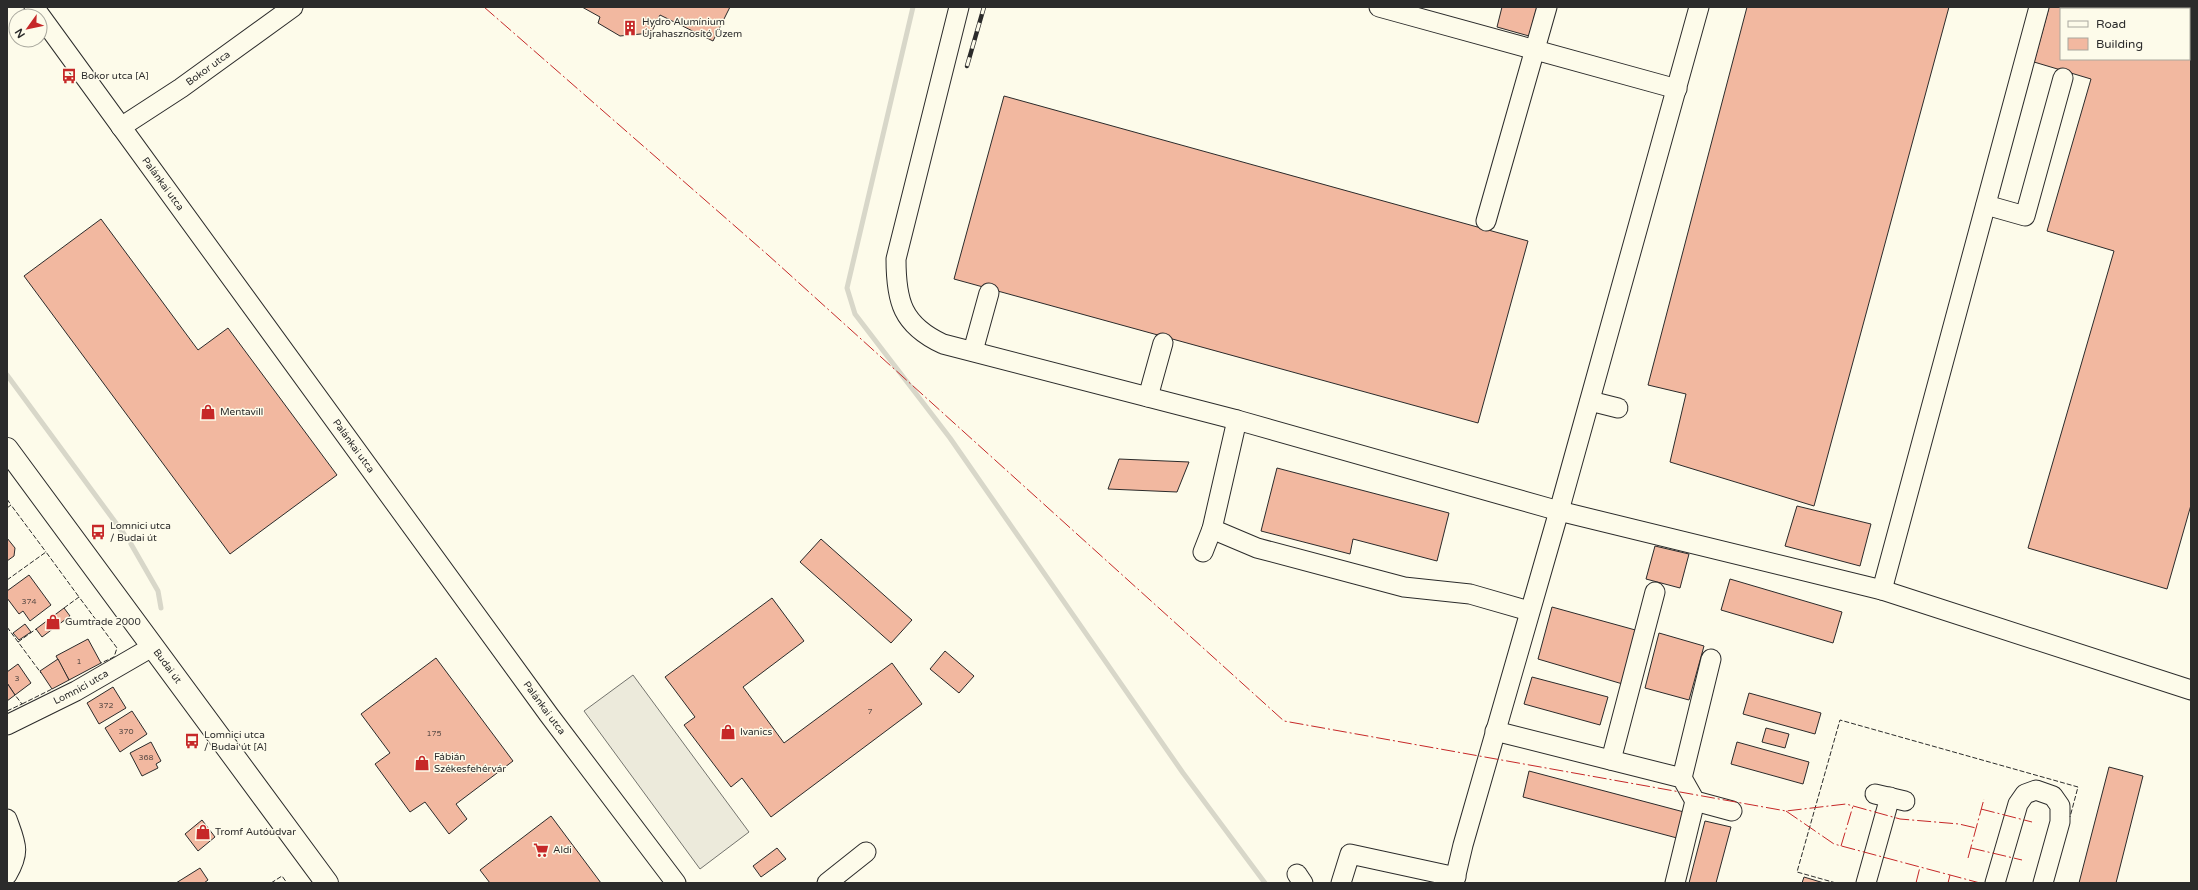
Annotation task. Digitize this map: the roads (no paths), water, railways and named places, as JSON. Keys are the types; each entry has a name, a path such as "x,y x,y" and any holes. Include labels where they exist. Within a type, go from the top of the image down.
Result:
{"main road":[{"name":"Budai út","path":"7,449 327,883"}],"street":[{"name":"Palánkai utca","path":"34,7 545,708 676,883"},
{"name":"Bokor utca","path":"120,127 181,88 293,7"},
{"path":"958,7 896,259 896,278 903,308 918,330 943,344 1237,420 1559,511 1882,590 2191,690"},
{"path":"1380,7 1677,89"},
{"path":"1486,221 1547,7"},
{"path":"1342,883 1350,854 1455,880 1699,7"},
{"path":"1882,590 2039,7"},
{"path":"1986,204 2025,216 2064,78"},
{"path":"973,351 989,293"},
{"path":"1148,397 1163,343"},
{"path":"1590,401 1618,408"},
{"path":"1203,552 1212,529 1237,420"},
{"path":"1212,529 1257,548 1396,585 1470,594 1530,611"},
{"path":"1611,760 1655,592"},
{"name":"Lomnici utca","path":"7,725 76,691 152,647"},
{"path":"1675,883 1695,801 1682,778 1710,659"},
{"path":"1496,731 1682,778"},
{"path":"1995,883 2018,804 2025,794 2036,790 2053,796 2061,812 2060,822 2043,883"},
{"path":"1866,883 1890,798"},
{"path":"1695,801 1732,811"},
{"path":"7,819 16,843 16,860 7,875"},
{"path":"827,883 866,852"}],"waterway":[{"path":"913,7 847,288 855,314 950,438 1183,773 1265,883"},
{"path":"7,375 124,534"},
{"path":"131,544 158,591 161,608"}],"railway":[{"path":"967,66 984,7"}],"place":[{"name":"Hydro Alumínium Újrahasznosító Üzem","path":"630,28"},
{"name":"Bokor utca [A]","path":"69,76"},
{"name":"Mentavill","path":"208,412"},
{"name":"Lomnici utca / Budai út","path":"98,532"},
{"name":"Gumtrade 2000","path":"53,622"},
{"name":"Ivanics","path":"728,732"},
{"name":"Lomnici utca / Budai út [A]","path":"192,741"},
{"name":"Fábián Székesfehérvár","path":"422,763"},
{"name":"Tromf Autóudvar","path":"203,832"},
{"name":"Aldi","path":"541,850"}]}
